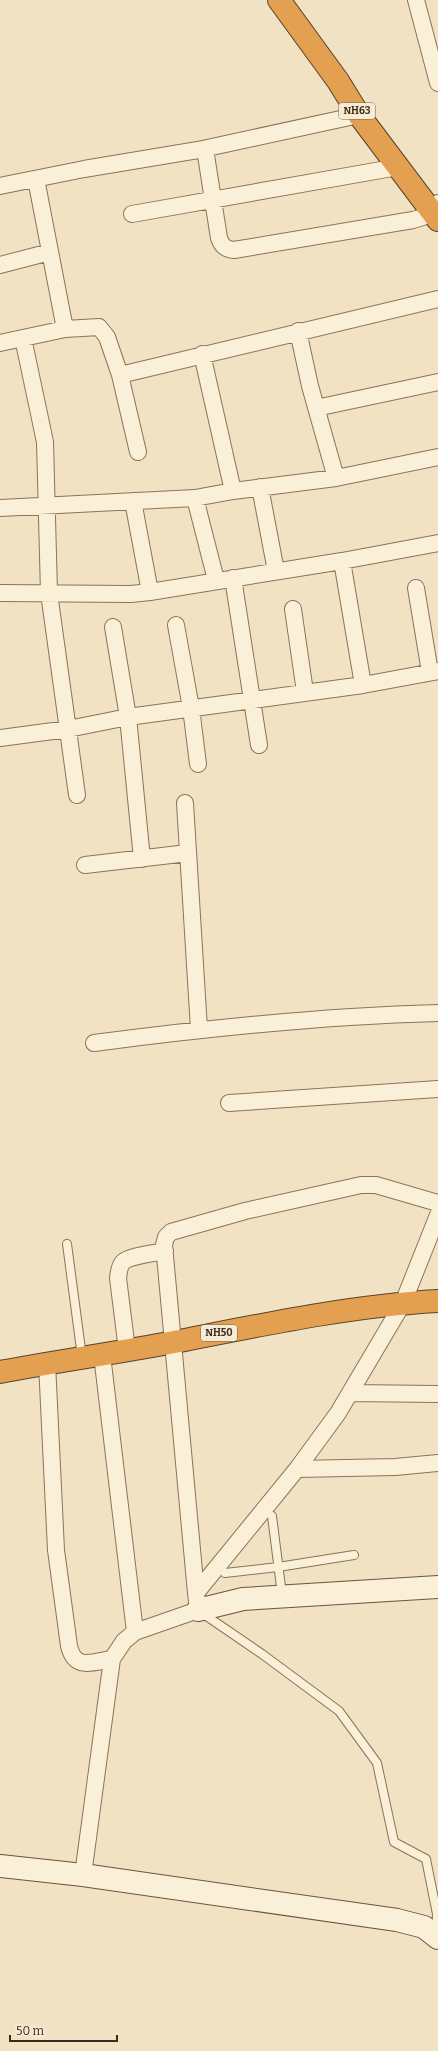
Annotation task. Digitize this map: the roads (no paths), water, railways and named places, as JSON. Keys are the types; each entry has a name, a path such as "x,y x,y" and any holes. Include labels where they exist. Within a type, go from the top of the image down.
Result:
{"highway":[{"name":"NH63","path":"279,0 398,167 436,208"},
{"name":"NH63","path":"295,0 436,208"},
{"name":"NH50","path":"0,1372 173,1342 268,1323 403,1303 438,1301"}],"street":[{"path":"416,0 431,30 438,83"},
{"path":"0,186 205,149 359,114"},
{"path":"205,149 219,238 222,246 234,250 413,220 423,217 436,208"},
{"path":"132,214 398,167"},
{"path":"36,179 65,329"},
{"path":"0,265 50,252"},
{"path":"120,375 298,331 438,299"},
{"path":"0,343 65,329 99,327 107,337 120,375 138,452"},
{"path":"298,331 316,408 336,478"},
{"path":"23,338 45,442 49,593 77,795"},
{"path":"202,354 233,491"},
{"path":"316,408 438,382"},
{"path":"0,508 195,498 260,487 336,478 438,457"},
{"path":"260,487 276,571"},
{"path":"195,498 216,580"},
{"path":"133,501 150,592"},
{"path":"0,593 131,594 150,592 216,580 342,561 438,543"},
{"path":"342,561 363,685"},
{"path":"234,578 259,745"},
{"path":"1,733 68,729 128,717 363,685 434,671 416,588"},
{"path":"293,609 305,692"},
{"path":"176,625 191,708 198,764"},
{"path":"113,627 128,717 142,859"},
{"path":"185,803 199,1029"},
{"path":"85,865 188,854"},
{"path":"94,1043 199,1029 397,1014 438,1013"},
{"path":"229,1103 438,1089"},
{"path":"197,1601 165,1251 166,1237 171,1232 245,1211 350,1187 376,1185 438,1203"},
{"path":"197,1601 297,1469 350,1394 403,1303 438,1215"},
{"path":"127,1350 118,1278 120,1268 124,1262 129,1259 165,1251"},
{"path":"92,1356 135,1632"},
{"path":"47,1363 56,1550 69,1646 74,1660 80,1663 112,1659"},
{"path":"350,1394 438,1394"},
{"path":"297,1469 394,1467 438,1463"},
{"path":"83,1875 112,1659 124,1641 135,1632 197,1601 438,1587"},
{"path":"0,1866 83,1875 397,1920 424,1928 437,1937"}],"lane":[{"path":"67,1244 92,1356"},
{"path":"272,1516 282,1596"},
{"path":"225,1573 278,1567 354,1555"},
{"path":"197,1601 262,1654 339,1711 377,1763 394,1842 426,1859 436,1909 437,1937"}]}
